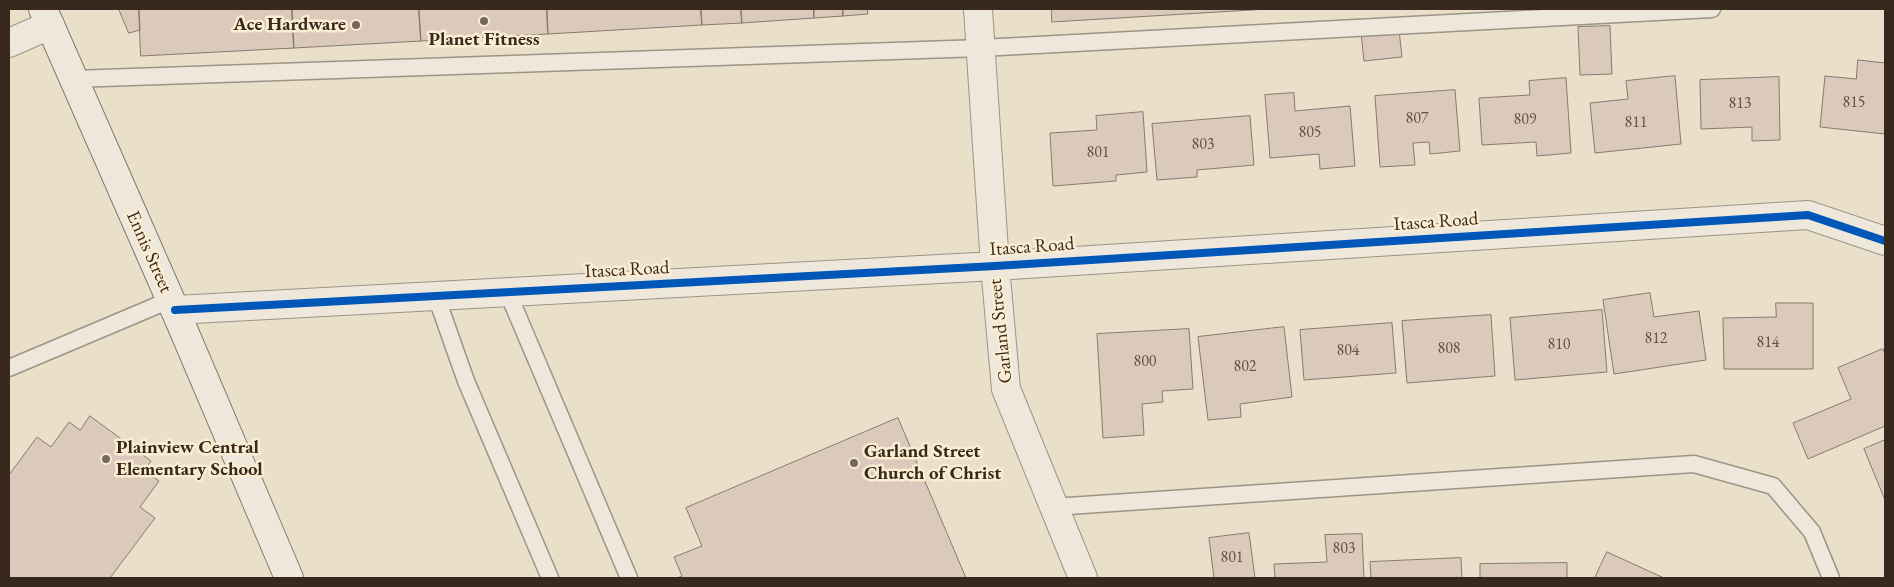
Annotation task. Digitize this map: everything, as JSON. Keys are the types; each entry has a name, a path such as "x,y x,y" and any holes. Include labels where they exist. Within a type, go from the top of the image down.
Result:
{"street":[{"name":"Garland Street","path":"978,9 995,266 1006,389 1082,578"},
{"path":"9,43 46,17"},
{"name":"Ennis Street","path":"46,17 173,305 289,578"},
{"name":"Itasca Road","path":"173,305 436,296 995,266 1808,215 1885,241"}],"lane":[{"path":"73,79 981,48 1712,9"},
{"path":"508,292 629,578"},
{"path":"436,296 466,381 550,578"},
{"path":"9,368 173,305"},
{"path":"1053,507 1694,464 1773,486 1812,532 1831,578"}],"building":[{"path":"119,9 139,9 140,30 129,33"},
{"path":"139,9 292,9 294,48 141,56"},
{"name":"Ace Hardware","path":"292,9 419,9 421,41 294,48"},
{"name":"Planet Fitness","path":"419,9 547,9 548,34 421,41"},
{"path":"547,9 701,9 702,25 548,34"},
{"path":"701,9 741,9 742,23 702,25"},
{"path":"741,9 814,9 814,18 742,23"},
{"path":"814,9 843,9 843,16 814,18"},
{"path":"843,9 867,9 868,14 843,16"},
{"path":"1052,9 1268,9 1052,22"},
{"path":"1610,26 1612,74 1580,75 1578,27"},
{"path":"1399,30 1402,57 1364,61 1361,33"},
{"path":"1858,60 1885,63 1885,134 1820,127 1825,76 1856,79"},
{"path":"1675,76 1681,144 1595,153 1590,103 1628,99 1626,81"},
{"path":"1779,77 1780,140 1752,141 1752,127 1701,129 1700,80"},
{"path":"1566,78 1571,153 1537,156 1536,142 1482,145 1479,98 1530,95 1529,81"},
{"path":"1455,90 1460,151 1430,154 1429,142 1413,143 1415,165 1380,167 1375,96"},
{"path":"1294,93 1295,111 1350,106 1355,166 1320,169 1319,154 1270,158 1265,95"},
{"path":"1143,112 1147,172 1116,175 1116,181 1053,186 1050,133 1097,130 1096,116"},
{"path":"1250,116 1254,165 1197,170 1197,177 1157,180 1152,124"},
{"path":"1650,293 1654,317 1699,311 1706,360 1614,374 1603,300"},
{"path":"1776,303 1813,303 1813,369 1724,369 1723,318 1776,317"},
{"path":"1602,310 1607,372 1515,380 1510,318"},
{"path":"1491,315 1495,376 1407,383 1402,321"},
{"path":"1392,323 1396,373 1304,380 1300,330"},
{"path":"1284,327 1292,397 1240,404 1241,417 1208,420 1198,337"},
{"path":"1189,329 1193,389 1162,391 1163,402 1142,404 1144,435 1103,438 1097,334"},
{"path":"1883,349 1885,354 1885,426 1808,459 1793,423 1851,399 1838,368"},
{"path":"90,416 151,461 144,471 159,481 140,507 155,518 110,578 9,578 9,475 37,437 51,447 69,422 80,430"},
{"name":"Garland Street Church of Christ","path":"898,418 966,578 677,578 682,576 674,557 702,546 686,508"},
{"path":"1885,440 1885,500 1864,449"},
{"path":"1249,533 1255,578 1214,578 1209,538"},
{"path":"1362,534 1364,578 1275,578 1274,564 1327,562 1325,535"},
{"path":"1607,552 1664,578 1595,578"},
{"path":"1461,558 1462,578 1371,578 1370,562"},
{"path":"1567,563 1567,578 1480,578 1480,564"}],"cycle path":[{"path":"175,310 995,266 1808,215 1885,241"}],"place":[{"name":"Planet Fitness","path":"484,21"},
{"name":"Ace Hardware","path":"356,25"},
{"name":"Plainview Central Elementary School","path":"106,459"},
{"name":"Garland Street Church of Christ","path":"854,463"}]}
